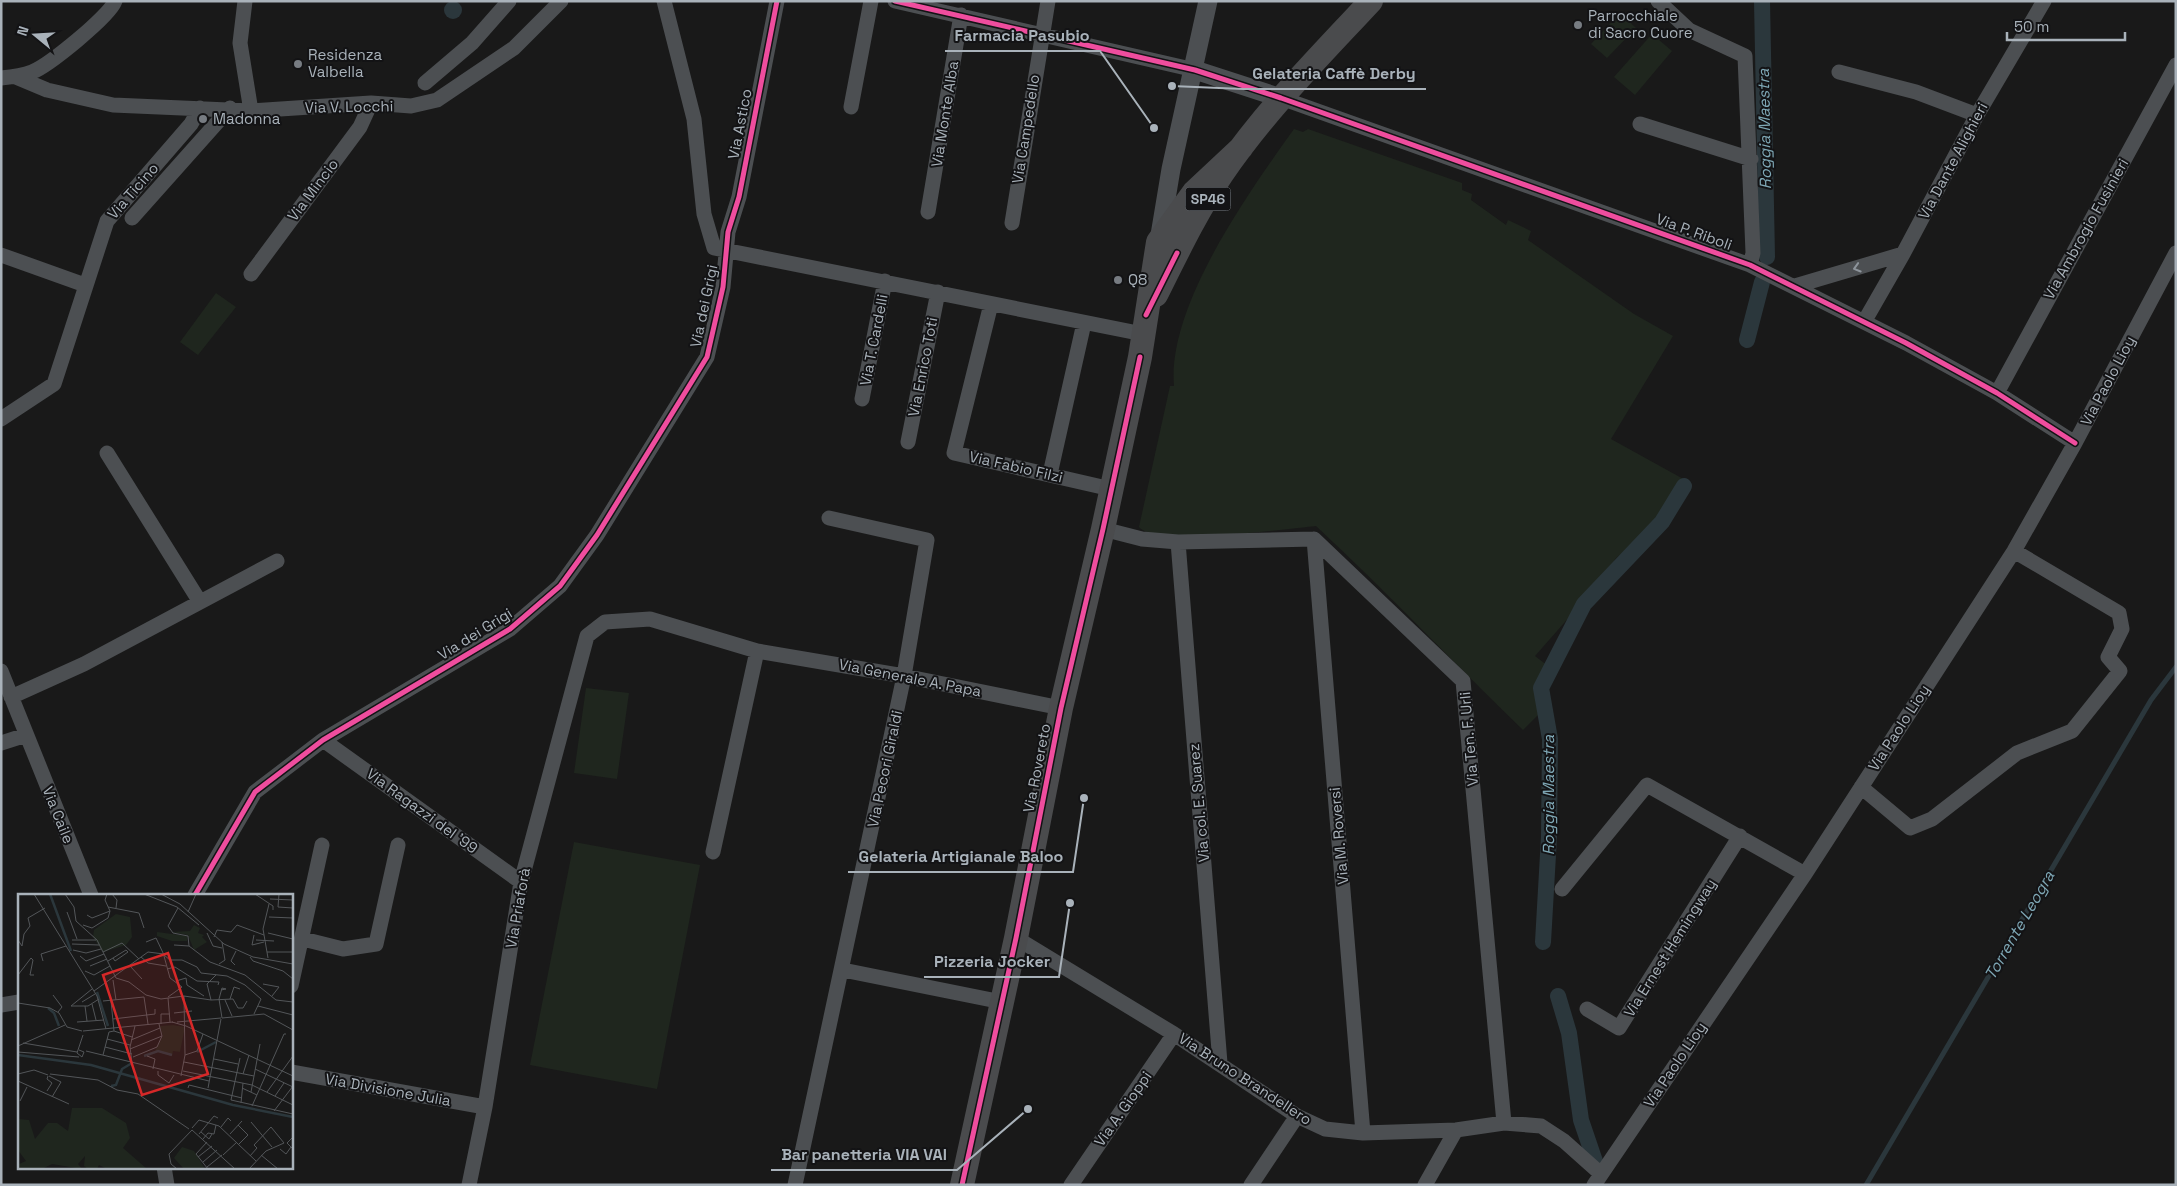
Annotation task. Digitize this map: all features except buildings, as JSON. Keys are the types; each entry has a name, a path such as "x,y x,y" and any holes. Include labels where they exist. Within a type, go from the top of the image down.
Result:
{"main road":[{"name":"SP46","path":"1163,251 1281,98 1371,1"},
{"name":"SP46","path":"1163,251 1184,196 1242,148"},
{"name":"Via Rovereto","path":"962,1185 1016,938 1061,708 1103,529 1145,325 1163,251"}],"street":[{"path":"8,77 34,71 74,43 115,1"},
{"path":"245,1 240,43 251,111"},
{"path":"425,83 472,43 509,1"},
{"name":"Via V. Locchi","path":"8,77 47,90 113,105 230,108 251,111 371,103 410,106 437,100 514,48 562,1"},
{"path":"664,1 694,119 704,214 714,248 728,250"},
{"name":"Via Astico","path":"728,250 728,232 739,197 777,1"},
{"path":"851,107 871,1"},
{"path":"895,1 1195,70 1281,98"},
{"name":"Via Campedello","path":"1012,223 1041,34 1048,1"},
{"name":"Via Rovereto","path":"1163,251 1171,169 1195,70 1208,1"},
{"path":"1658,1 1689,30 1745,56 1751,159 1753,253 1750,265"},
{"name":"Via Dante Alighieri","path":"1864,322 1977,116 2044,1"},
{"name":"Via Monte Alba","path":"928,212 961,15"},
{"name":"Via Ambrogio Fusinieri","path":"1997,393 2176,65"},
{"path":"1839,72 1916,92 1977,116"},
{"name":"Via P. Riboli","path":"1281,98 1750,265 1795,286 1997,393 2075,443"},
{"name":"Via Mincio","path":"251,274 360,127 371,103"},
{"name":"Via Ticino","path":"1,419 54,384 107,220 191,124 200,108"},
{"name":"Via Ticino","path":"132,218 230,108"},
{"path":"1640,124 1751,159"},
{"path":"1171,169 1184,196"},
{"name":"Via dei Grigi","path":"196,894 255,792 324,740 510,630 560,586 597,535 707,357 723,286 728,250 1084,323 1145,325"},
{"name":"Via Paolo Lioy","path":"1597,1180 1805,874 2014,550 2075,443 2176,253"},
{"path":"1795,286 1903,254"},
{"path":"1,255 85,285"},
{"name":"Via T. Cardelli","path":"862,399 885,281"},
{"name":"Via Enrico Toti","path":"908,442 938,292"},
{"name":"Via Fabio Filzi","path":"991,304 954,453 1111,488"},
{"path":"1050,474 1084,323"},
{"path":"107,453 200,602"},
{"name":"Via Pecori Giraldi","path":"795,1185 904,676 928,540 829,518"},
{"path":"1103,529 1142,539 1178,542 1314,539"},
{"name":"Via Ten. F. Urli","path":"1314,539 1463,681 1504,1123"},
{"name":"Via M. Roversi","path":"1314,539 1363,1133"},
{"name":"Via col. E. Suarez","path":"1178,542 1220,1063"},
{"path":"1861,787 1910,828 1932,819 2018,753 2072,732 2120,671 2108,656 2122,629 2119,612 2014,550"},
{"path":"11,697 84,664 277,560"},
{"name":"Via Generale A. Papa","path":"587,636 605,622 650,619 757,651 904,676 1061,708"},
{"name":"Via Priaforà","path":"469,1185 485,1107 521,882 587,636"},
{"path":"713,852 757,651"},
{"name":"Via Caile","path":"1,671 91,894"},
{"path":"1,743 26,735"},
{"name":"Via Ragazzi del '99","path":"324,740 521,882"},
{"path":"1562,888 1647,784 1805,874"},
{"name":"Via Ernest Hemingway","path":"1587,1009 1620,1028 1740,836"},
{"path":"292,982 303,940 322,845"},
{"path":"303,940 344,949 376,944 398,845"},
{"name":"Via Bruno Brandellero","path":"1016,938 1220,1063 1297,1116 1325,1129 1363,1133 1456,1130 1504,1123 1541,1126 1564,1141 1597,1180"},
{"path":"842,970 1002,1002"},
{"path":"1,1005 18,1002"},
{"name":"Via A. Gioppi","path":"1071,1185 1174,1034"},
{"name":"Via Divisione Julia","path":"292,1072 485,1107"},
{"path":"1251,1185 1297,1116"},
{"path":"1425,1185 1456,1130"},
{"path":"164,1168 167,1185"}],"shaded area":[{"path":"453,1 459,4 462,10 459,16 453,19 447,16 444,10 447,4"},
{"path":"1620,13 1636,28 1607,58 1591,44"},
{"path":"1652,34 1672,51 1635,95 1614,77"},
{"path":"1294,129 1303,132 1308,129 1462,183 1462,190 1472,194 1471,200 1506,225 1508,220 1531,231 1528,240 1634,314 1673,336 1611,439 1687,481 1652,529 1616,558 1600,582 1535,656 1548,666 1537,712 1539,714 1523,730 1369,576 1316,526 1251,533 1194,536 1149,533 1139,527 1170,386 1174,386 1175,355 1183,321 1214,251 1255,184"},
{"path":"216,293 236,307 198,355 180,342"},
{"path":"586,688 629,693 617,779 574,773"},
{"path":"574,842 700,865 657,1089 530,1065"}],"waterway":[{"name":"Roggia Maestra","path":"1762,1 1767,257"},
{"name":"Roggia Maestra","path":"1747,340 1762,282"},
{"name":"Roggia Maestra","path":"1543,942 1549,837 1550,739 1541,688 1584,604 1662,522 1684,486"},
{"name":"Torrente Leogra","path":"1866,1185 2151,700 2176,667"},
{"name":"Roggia Maestra","path":"1558,996 1569,1033 1581,1120 1597,1167"}],"cycle path":[{"path":"196,894 255,792 323,740 510,629 560,586 597,535 707,357 723,287 728,232 739,197 777,1"},
{"path":"895,1 1195,70 1281,98 1750,265 1906,343 1997,393 2075,443"},
{"path":"1146,315 1177,253"},
{"path":"962,1185 1016,938 1061,708 1103,529 1140,357"}],"place":[{"name":"Parrocchiale di Sacro Cuore","path":"1578,25"},
{"name":"Residenza Valbella","path":"298,64"},
{"name":"Gelateria Caffè Derby","path":"1172,86"},
{"name":"Madonna","path":"203,119"},
{"name":"Farmacia Pasubio","path":"1154,128"},
{"name":"Q8","path":"1118,280"},
{"name":"Gelateria Artigianale Baloo","path":"1084,798"},
{"name":"Pizzeria Jocker","path":"1070,903"},
{"name":"Bar panetteria VIA VAI","path":"1028,1109"}]}
